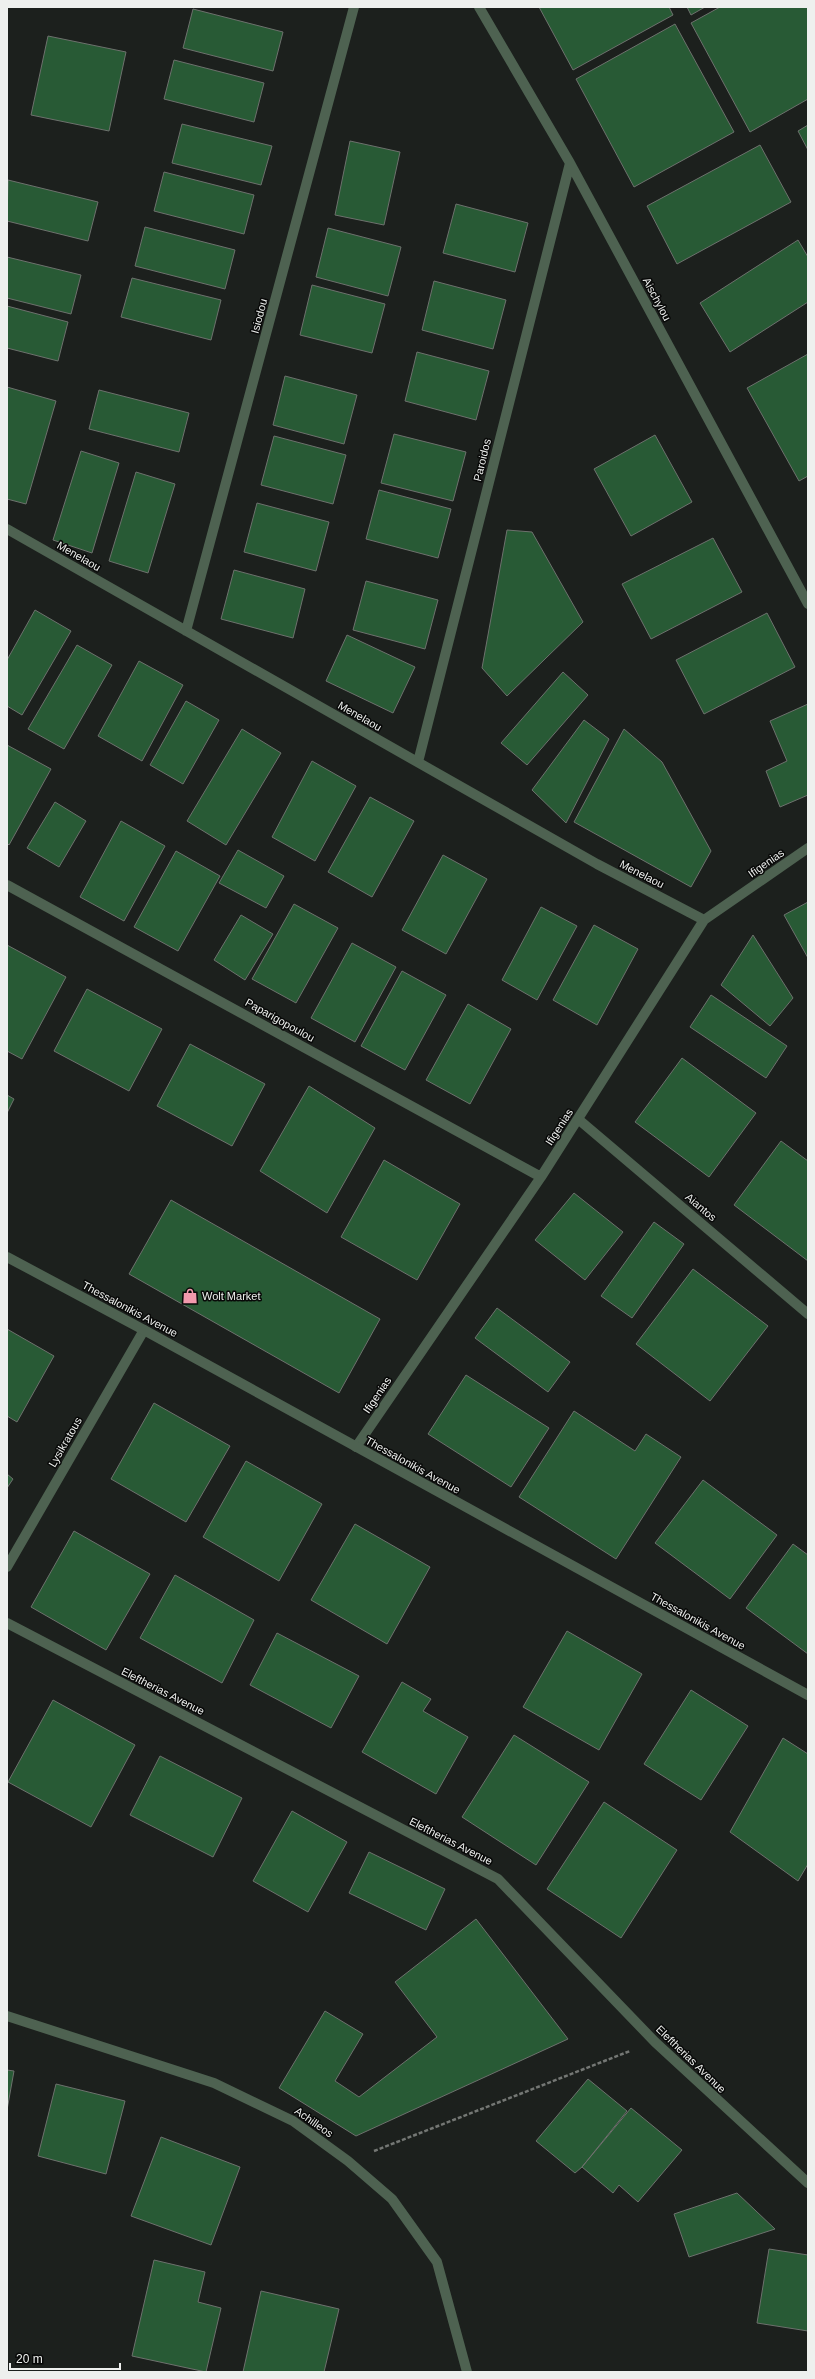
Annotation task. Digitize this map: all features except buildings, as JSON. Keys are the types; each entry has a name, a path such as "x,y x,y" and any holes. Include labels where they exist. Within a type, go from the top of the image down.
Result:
{"street":[{"name":"Isiodou","path":"186,630 354,7"},
{"name":"Aischylou","path":"479,7 570,163 808,604"},
{"name":"Paroidos","path":"418,762 570,163"},
{"name":"Menelaou","path":"7,529 597,864 704,920"},
{"name":"Ifigenias","path":"356,1448 541,1177 704,920 808,848"},
{"name":"Paparigopoulou","path":"7,885 541,1177"},
{"name":"Aiantos","path":"578,1119 808,1314"},
{"name":"Thessalonikis Avenue","path":"7,1257 144,1330 356,1448 808,1695"},
{"name":"Lysikratous","path":"7,1567 144,1330"},
{"name":"Eleftherias Avenue","path":"7,1623 498,1879 655,2042 808,2183"},
{"name":"Achilleos","path":"7,2016 214,2083 294,2121 348,2161 392,2199 437,2262 467,2372"}],"path":[{"path":"348,2161 655,2042"}],"place":[{"name":"Wolt Market","path":"190,1296"}]}
